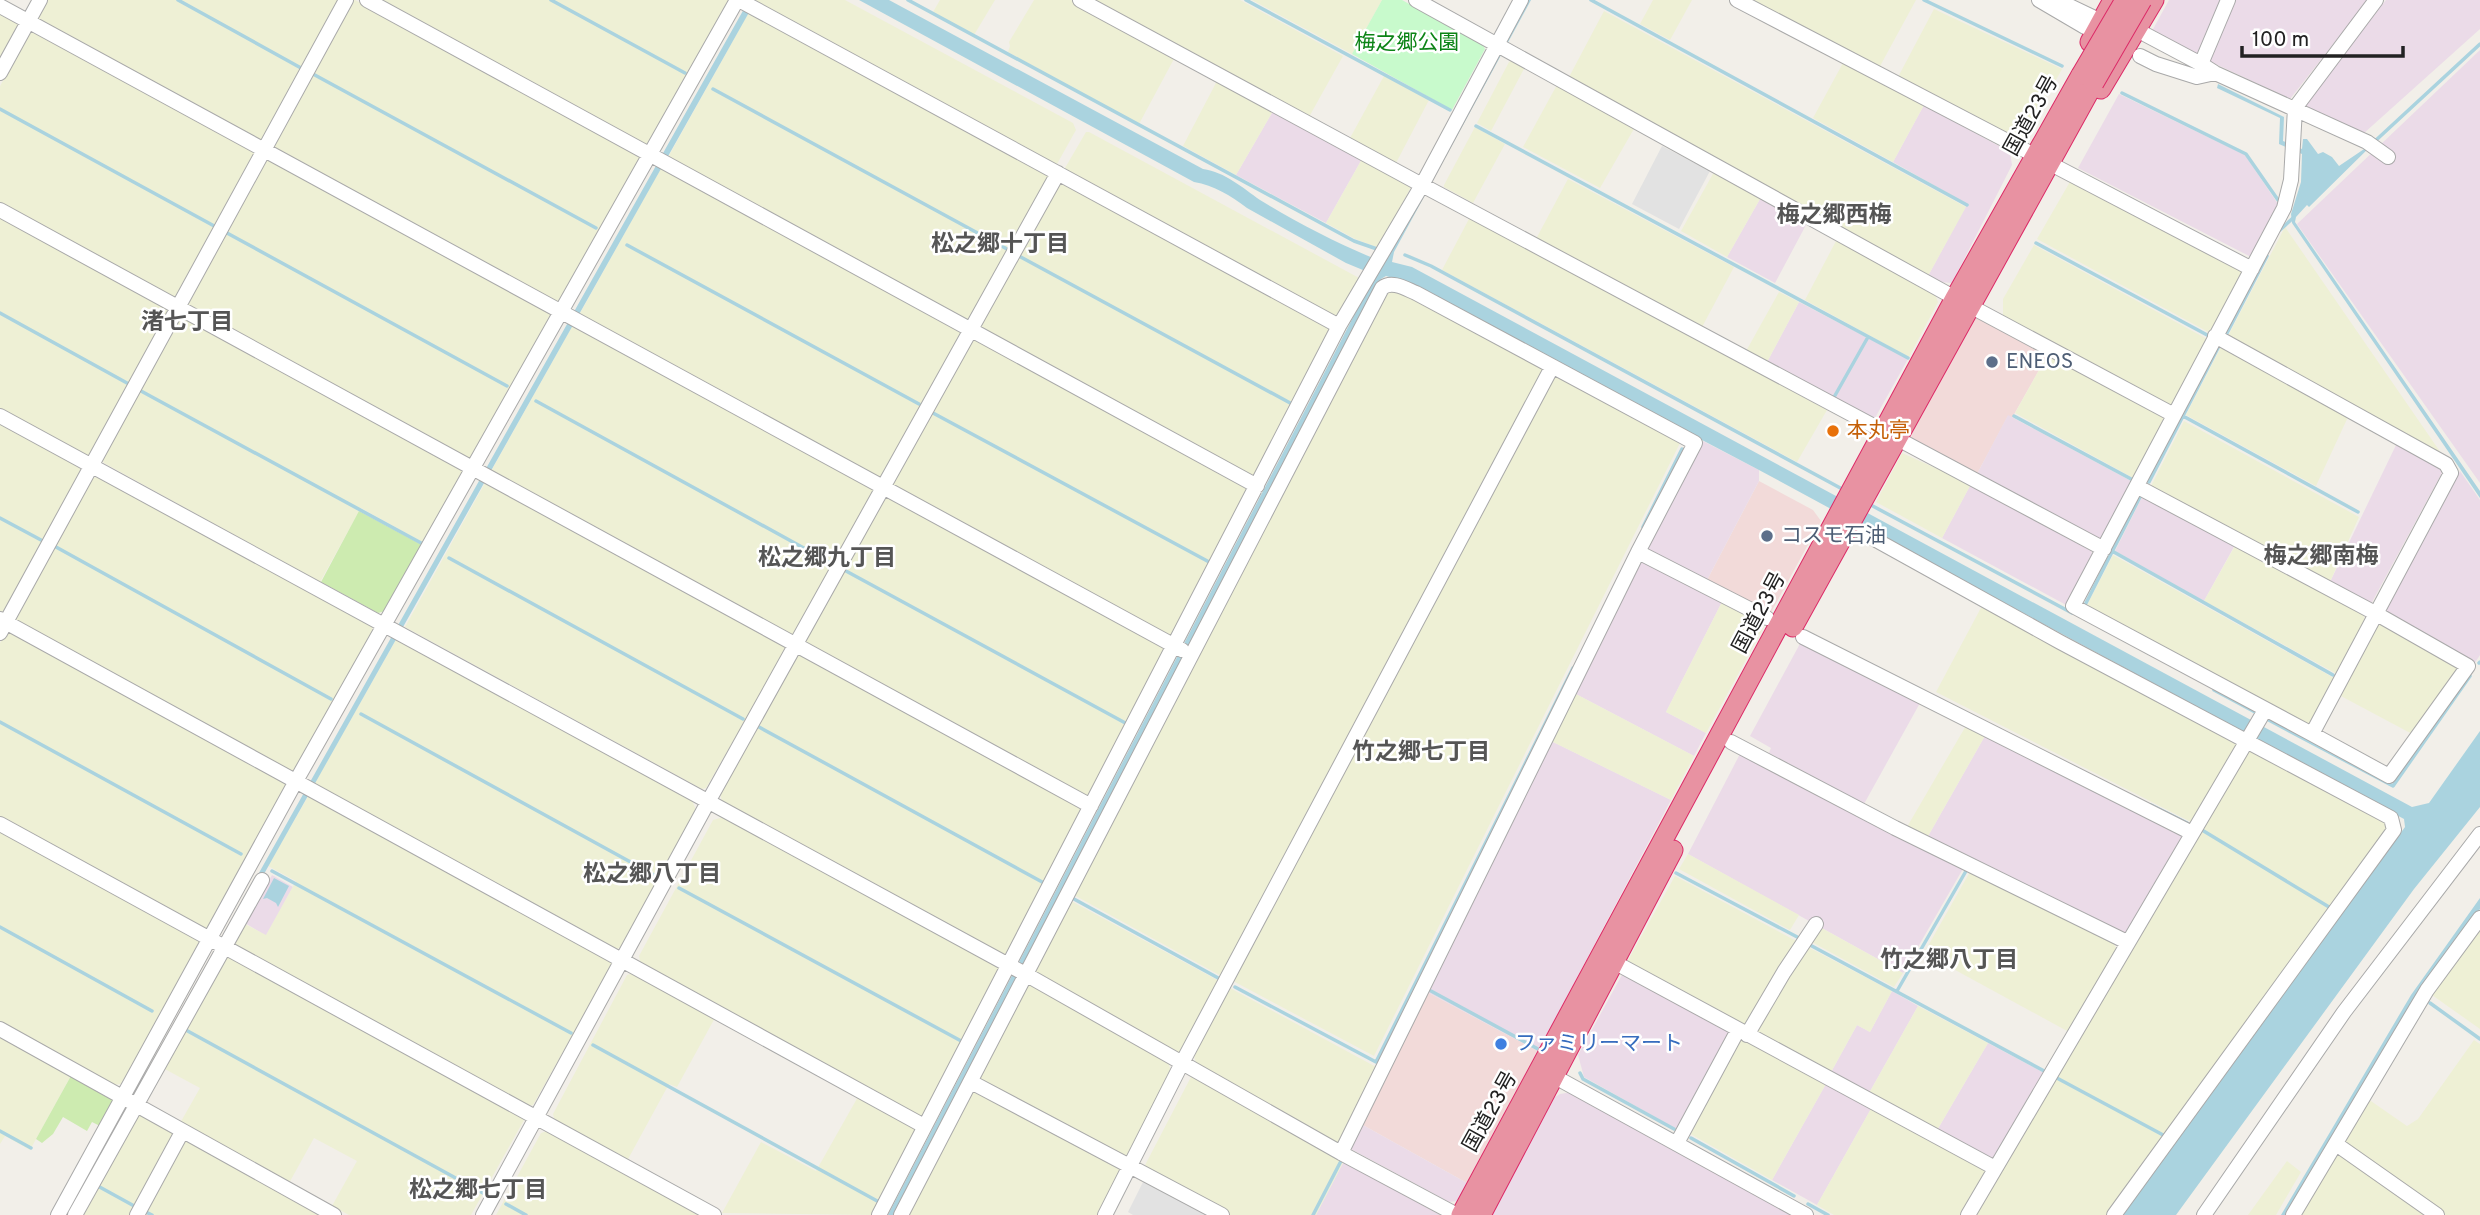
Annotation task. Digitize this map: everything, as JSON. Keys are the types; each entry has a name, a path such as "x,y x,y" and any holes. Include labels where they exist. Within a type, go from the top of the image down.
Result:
{"highway":[{"path":"2043,160 2048,119 2093,24 2113,0"},
{"name":"国道23号","path":"1459,1215 1614,962 1890,435 2088,79 2125,0"},
{"name":"国道23号","path":"2088,79 2143,0"},
{"path":"2043,160 2102,87 2154,0"},
{"name":"国道23号","path":"1481,1215 1548,1073 1845,522"}],"street":[{"path":"0,73 40,0"},
{"path":"346,0 92,466 2,625 304,786 924,1126"},
{"path":"367,0 1257,486"},
{"path":"1080,0 2104,550"},
{"path":"1416,0 1963,302 2174,415"},
{"path":"901,1215 1192,655 1373,282 1380,256 1426,188 1502,46 1521,0"},
{"path":"1737,0 2252,269"},
{"path":"2039,0 2093,24"},
{"path":"2057,0 2093,24"},
{"path":"2202,64 2228,0"},
{"path":"2138,487 2375,613 2468,666 2389,776 2312,734 2262,715 2073,606 2284,208 2291,180 2295,108 2376,0"},
{"path":"58,1215 122,1098 217,943 743,3 1339,326"},
{"path":"0,6 1192,655"},
{"path":"2137,30 2215,73 2295,108 2377,149"},
{"path":"2140,56 2197,77 2215,73"},
{"path":"483,1215 708,802 1058,173"},
{"path":"0,210 1091,806"},
{"path":"879,1215 1339,326 1373,282"},
{"path":"1341,1153 1638,552 1695,443 1416,293 1394,285 1373,282"},
{"path":"2215,336 2446,464 2451,473 2312,734"},
{"path":"1105,1215 1182,1063 1552,367"},
{"path":"0,416 1027,975 1341,1153 1459,1215"},
{"path":"1845,522 2390,818 2394,830 2114,1215"},
{"path":"1638,552 1767,618"},
{"path":"1803,637 2192,832"},
{"path":"1968,1215 2262,715"},
{"path":"1731,742 1895,828 2127,942"},
{"path":"0,824 714,1215"},
{"path":"2204,1215 2344,1012 2480,834"},
{"path":"75,1215 136,1106 217,943 262,880"},
{"path":"2293,1215 2427,990 2480,918"},
{"path":"1677,1143 1743,1032 1816,924"},
{"path":"1614,962 1995,1168"},
{"path":"0,1029 334,1215"},
{"path":"1548,1073 1806,1215"},
{"path":"971,1082 1222,1215"},
{"path":"137,1215 182,1132"},
{"path":"2336,1144 2437,1215"}],"shaded area":[{"path":"2169,0 2220,0 2197,54 2152,31"},
{"path":"2233,0 2368,0 2290,99 2207,60"},
{"path":"2386,0 2480,0 2480,29 2363,134 2303,105"},
{"path":"2480,50 2480,483 2297,224"},
{"path":"2119,94 2245,155 2278,204 2251,257 2078,168"},
{"path":"1924,105 2010,152 2012,165 1952,283 1940,282 1928,276 1967,204 1893,162"},
{"path":"1273,111 1362,159 1326,223 1236,175"},
{"path":"1662,146 1710,171 1679,229 1632,204"},
{"path":"1760,199 1806,225 1775,283 1727,257"},
{"path":"1799,302 1908,359 1875,418 1871,419 1766,364"},
{"path":"1975,317 2048,354 2012,418 2008,416 1977,474 1912,440 1911,432"},
{"path":"2008,415 2133,482 2103,538 2100,539 1977,474"},
{"path":"1701,440 1759,470 1759,481 1706,582 1647,550"},
{"path":"2397,443 2443,471 2371,604 2329,584"},
{"path":"2460,471 2480,500 2480,655 2474,664 2385,611 2384,606"},
{"path":"1759,481 1813,510 1821,521 1769,616 1706,582"},
{"path":"1971,484 2091,550 2093,557 2068,606 1942,538"},
{"path":"2143,495 2235,545 2204,601 2115,551"},
{"path":"1639,559 1723,600 1666,712 1706,733 1694,756 1572,692"},
{"path":"1802,640 1920,703 1864,804 1769,753 1771,748 1750,736"},
{"path":"1986,734 2187,835 2128,932 2122,934 1927,838"},
{"path":"1549,740 1671,800 1538,1051 1425,991"},
{"path":"1741,752 1964,867 1903,973 1688,854"},
{"path":"272,875 293,887 266,936 245,923"},
{"path":"1623,973 1731,1034 1678,1130 1584,1077 1578,1055"},
{"path":"1425,991 1538,1051 1467,1183 1361,1124"},
{"path":"1892,991 1918,1006 1868,1095 1830,1074 1857,1025 1870,1032"},
{"path":"1988,1043 2046,1074 1994,1163 1936,1132"},
{"path":"1827,1082 1872,1107 1817,1205 1772,1180"},
{"path":"1566,1093 1574,1094 1792,1215 1492,1215 1552,1099"},
{"path":"1361,1124 1467,1183 1458,1201 1449,1202 1349,1148"},
{"path":"1344,1161 1440,1215 1316,1215"},
{"path":"1143,1182 1207,1215 1133,1215 1128,1212"}],"green space":[{"path":"47,0 341,0 264,141 259,142 39,22 38,17"},
{"path":"351,0 640,154 643,159 560,303 555,304 274,151 272,145"},
{"path":"375,0 730,0 648,147"},
{"path":"845,0 1073,123 1076,130 1057,164 1052,165 755,2"},
{"path":"940,0 995,0 974,35 933,12"},
{"path":"1034,0 1071,0 1175,57 1139,124 1008,52 1009,42"},
{"path":"1094,0 1240,0 1343,56 1309,117"},
{"path":"1252,0 1382,0 1352,54"},
{"name":"梅之郷公園","path":"1382,0 1402,0 1483,45 1485,49 1452,110 1352,54"},
{"path":"1653,0 1692,0 1670,40 1640,24"},
{"path":"1748,0 1916,0 1879,68"},
{"path":"1934,9 2062,69 2023,140 2005,135 1897,79"},
{"path":"750,10 1048,172 1050,178 969,321 667,159"},
{"path":"0,11 17,21 18,26 0,60"},
{"path":"1604,11 1966,207 1928,276 1569,77"},
{"path":"37,29 258,154 179,298 173,299 0,205 0,86 31,31"},
{"path":"1513,60 1525,67 1491,131 1477,123 1509,62"},
{"path":"1843,63 1924,105 1893,162 1813,118"},
{"path":"1384,76 1429,100 1396,163 1350,138"},
{"path":"1218,79 1273,111 1236,175 1183,146"},
{"path":"1558,83 1635,127 1600,188 1523,147"},
{"path":"1475,127 1505,144 1473,203 1444,185"},
{"path":"1086,132 1361,279 1339,318 1067,173 1065,168"},
{"path":"271,157 552,310 553,317 472,458 466,460 187,307 186,302 264,159"},
{"path":"1362,159 1410,184 1411,187 1379,248 1326,223"},
{"path":"662,166 961,330 962,333 883,477 877,478 579,315"},
{"path":"1714,172 1760,199 1727,257 1681,231"},
{"path":"1568,179 1734,267 1701,329 1536,239"},
{"path":"2071,180 2245,271 2212,334 2037,239"},
{"path":"1059,182 1329,325 1332,333 1257,477 1251,479 979,330 978,325"},
{"path":"0,213 171,311 92,454 87,456 0,408"},
{"path":"1470,217 1827,410 1797,462 1442,270"},
{"path":"2285,227 2441,453 2228,336"},
{"path":"1836,241 1935,294 1938,302 1909,357 1805,300"},
{"path":"2034,245 2209,340 2176,404 2167,406 2003,316 2003,299"},
{"path":"1396,289 1542,369 1544,373 1223,977 1074,895 1389,291"},
{"path":"1779,292 1799,302 1766,364 1745,353"},
{"path":"178,315 462,466 464,473 426,544 361,508 320,582 104,463 102,459"},
{"path":"574,323 872,486 875,492 795,635 790,637 490,473"},
{"path":"975,337 1248,485 1249,491 1170,639 893,487 891,482"},
{"path":"2221,347 2348,417 2316,486 2186,415"},
{"path":"2048,354 2163,417 2165,424 2135,479 2015,413"},
{"path":"1560,376 1680,443 1374,1056 1233,981 1553,377"},
{"path":"2184,421 2359,517 2329,584 2151,486"},
{"path":"0,423 80,466 81,473 5,612 0,613"},
{"path":"1902,453 1971,484 1942,538 1876,502"},
{"path":"98,477 372,625 373,632 296,772 291,773 15,622 14,617 92,478"},
{"path":"486,481 784,644 786,650 706,788 702,789 405,627"},
{"path":"889,494 1166,645 1092,799 805,646 805,641 884,496"},
{"path":"359,511 422,545 385,611 378,613 321,582"},
{"path":"2236,544 2363,614 2365,620 2337,674 2204,601"},
{"path":"2113,555 2334,678 2309,726 2085,609"},
{"path":"1723,600 1766,623 1706,733 1666,712"},
{"path":"1983,604 2237,740 2239,746 2193,823 1936,692"},
{"path":"2379,622 2462,668 2414,735 2339,695"},
{"path":"11,629 289,784 209,929 202,929 0,819 0,643"},
{"path":"397,638 691,798 696,810 621,947 615,950 313,786"},
{"path":"801,654 1083,807 1007,957 722,801 720,794 797,655"},
{"path":"1572,692 1694,756 1671,800 1549,740"},
{"path":"1967,724 1986,734 1927,838 1907,827"},
{"path":"2249,748 2386,821 2388,830 2109,1215 1974,1215"},
{"path":"310,793 608,957 612,965 533,1105 527,1107 230,946 243,923 266,935 296,881 268,866"},
{"path":"727,816 1001,966 926,1116 921,1117 641,965 639,956 713,820"},
{"path":"0,827 202,942 121,1084 113,1085 0,1022"},
{"path":"1688,854 1799,915 1790,930 1679,869"},
{"path":"1971,870 2112,940 2117,950 2069,1032 1924,953"},
{"path":"1675,876 1800,943 1754,1017 1742,1028 1627,962"},
{"path":"1071,901 1221,982 1184,1051 1179,1053 1036,974 1035,971"},
{"path":"1818,926 1903,973 1894,987 1810,941"},
{"path":"2480,929 2480,1029 2432,995"},
{"path":"1806,946 1892,991 1870,1032 1857,1025 1830,1074 1755,1030"},
{"path":"226,952 522,1114 524,1120 471,1215 349,1215 332,1206 357,1161 314,1138 288,1185 179,1125 200,1088 161,1067"},
{"path":"637,972 716,1016 677,1087 669,1084 627,1161 555,1122 553,1114 627,975"},
{"path":"1032,984 1168,1061 1171,1072 1126,1160 979,1083 979,1078 1027,985"},
{"path":"1230,988 1378,1068 1341,1142 1336,1143 1196,1063 1194,1056"},
{"path":"1918,1006 1988,1043 1936,1132 1868,1095"},
{"path":"0,1032 73,1072 30,1150 5,1136 0,1144"},
{"path":"1741,1035 1827,1082 1772,1180 1687,1132"},
{"path":"2474,1040 2480,1044 2480,1215 2443,1215 2343,1144 2368,1099 2407,1126 2418,1119"},
{"path":"72,1074 114,1101 100,1126 92,1122 87,1131 63,1117 53,1134 42,1143 36,1139"},
{"path":"1192,1075 1344,1161 1316,1215 1230,1215 1143,1169"},
{"path":"972,1090 1122,1168 1098,1215 906,1215"},
{"path":"859,1095 917,1127 875,1215 722,1213 761,1142 816,1171"},
{"path":"1872,1107 1984,1167 1987,1174 1964,1215 1834,1215 1817,1205"},
{"path":"135,1111 175,1133 133,1215 76,1215"},
{"path":"550,1130 708,1215 496,1215 541,1133"},
{"path":"187,1139 326,1215 142,1215 182,1142"},
{"path":"2336,1151 2431,1215 2299,1215"},
{"path":"2287,1161 2301,1172 2276,1215 2248,1215"}],"water":[{"path":"749,0 756,0 72,1215 67,1215"},
{"path":"859,0 889,0 1203,169 1226,177 1301,223 1373,258 1528,0 1531,0 1394,252 1392,262 1412,267 2412,807 2429,803 2480,731 2480,807 2414,889 2176,1215 2122,1215 2405,827 2404,819 1759,470 1386,276 1381,279 894,1215 888,1215 1375,275 1346,263 1222,192 1194,182"},
{"path":"2218,84 2284,117 2283,141 2302,149 2303,139 2307,139 2318,154 2323,152 2332,157 2339,166 2376,141 2309,207 2307,205 2295,222 2480,491 2480,498 2292,223 2291,214 2301,182 2302,154 2279,144 2280,118 2217,88"},
{"path":"274,878 289,886 278,907 267,898 263,899"},
{"path":"2480,898 2480,909 2418,995 2287,1215 2281,1215 2411,995"}],"waterway":[{"path":"178,0 301,68"},
{"path":"551,0 685,73"},
{"path":"908,0 1354,241 1377,249"},
{"path":"1246,0 1450,110"},
{"path":"1591,0 1967,205"},
{"path":"1924,0 2062,66"},
{"path":"2374,142 2480,44"},
{"path":"313,74 596,228"},
{"path":"713,89 1007,249"},
{"path":"2122,93 2246,154 2278,200"},
{"path":"0,109 216,227"},
{"path":"1476,126 1908,358"},
{"path":"2280,230 2293,218"},
{"path":"227,233 507,386"},
{"path":"2036,243 2209,336"},
{"path":"627,245 919,404"},
{"path":"1017,255 1292,404"},
{"path":"1405,255 1431,266 1844,490"},
{"path":"2226,335 2267,256"},
{"path":"0,313 127,383"},
{"path":"1833,399 1868,337"},
{"path":"2149,482 2218,348"},
{"path":"141,391 423,544"},
{"path":"536,401 831,563"},
{"path":"933,413 1211,563"},
{"path":"2014,416 2133,480"},
{"path":"2183,416 2358,512"},
{"path":"1643,527 1682,449"},
{"path":"2084,607 2141,495"},
{"path":"1869,504 2072,613"},
{"path":"0,518 41,540"},
{"path":"56,547 331,699"},
{"path":"2112,551 2333,675"},
{"path":"449,558 743,719"},
{"path":"846,571 1129,725"},
{"path":"1235,987 1376,1062 1573,668"},
{"path":"2265,718 2393,786 2470,676"},
{"path":"2214,690 2255,712"},
{"path":"361,714 656,876"},
{"path":"0,722 241,854"},
{"path":"759,727 1044,883"},
{"path":"2151,805 2187,823"},
{"path":"2202,830 2329,907"},
{"path":"272,871 571,1033"},
{"path":"1897,991 1966,871"},
{"path":"1676,873 1801,939"},
{"path":"679,888 963,1042"},
{"path":"1074,899 1220,979"},
{"path":"0,927 152,1011"},
{"path":"1810,945 2046,1072"},
{"path":"1431,991 1538,1049"},
{"path":"2430,1003 2480,1039"},
{"path":"184,1029 483,1193"},
{"path":"593,1045 879,1202"},
{"path":"1580,1073 1583,1079 1674,1129"},
{"path":"2055,1077 2165,1136"},
{"path":"0,1131 31,1148"},
{"path":"1691,1138 1794,1196"},
{"path":"1313,1215 1341,1161"},
{"path":"96,1185 136,1207"},
{"path":"506,1204 526,1215"},
{"path":"1808,1204 1828,1215"},
{"path":"146,1212 152,1215"}],"place":[{"name":"ENEOS","path":"1992,362"},
{"name":"本丸亭","path":"1833,431"},
{"name":"コスモ石油","path":"1767,536"},
{"name":"ファミリーマート","path":"1501,1044"}],"district":[{"name":"梅之郷西梅","path":"1834,216"},
{"name":"松之郷十丁目","path":"1000,245"},
{"name":"渚七丁目","path":"187,323"},
{"name":"梅之郷南梅","path":"2321,557"},
{"name":"松之郷九丁目","path":"827,559"},
{"name":"竹之郷七丁目","path":"1421,753"},
{"name":"松之郷八丁目","path":"652,875"},
{"name":"竹之郷八丁目","path":"1949,961"},
{"name":"松之郷七丁目","path":"478,1191"}]}
